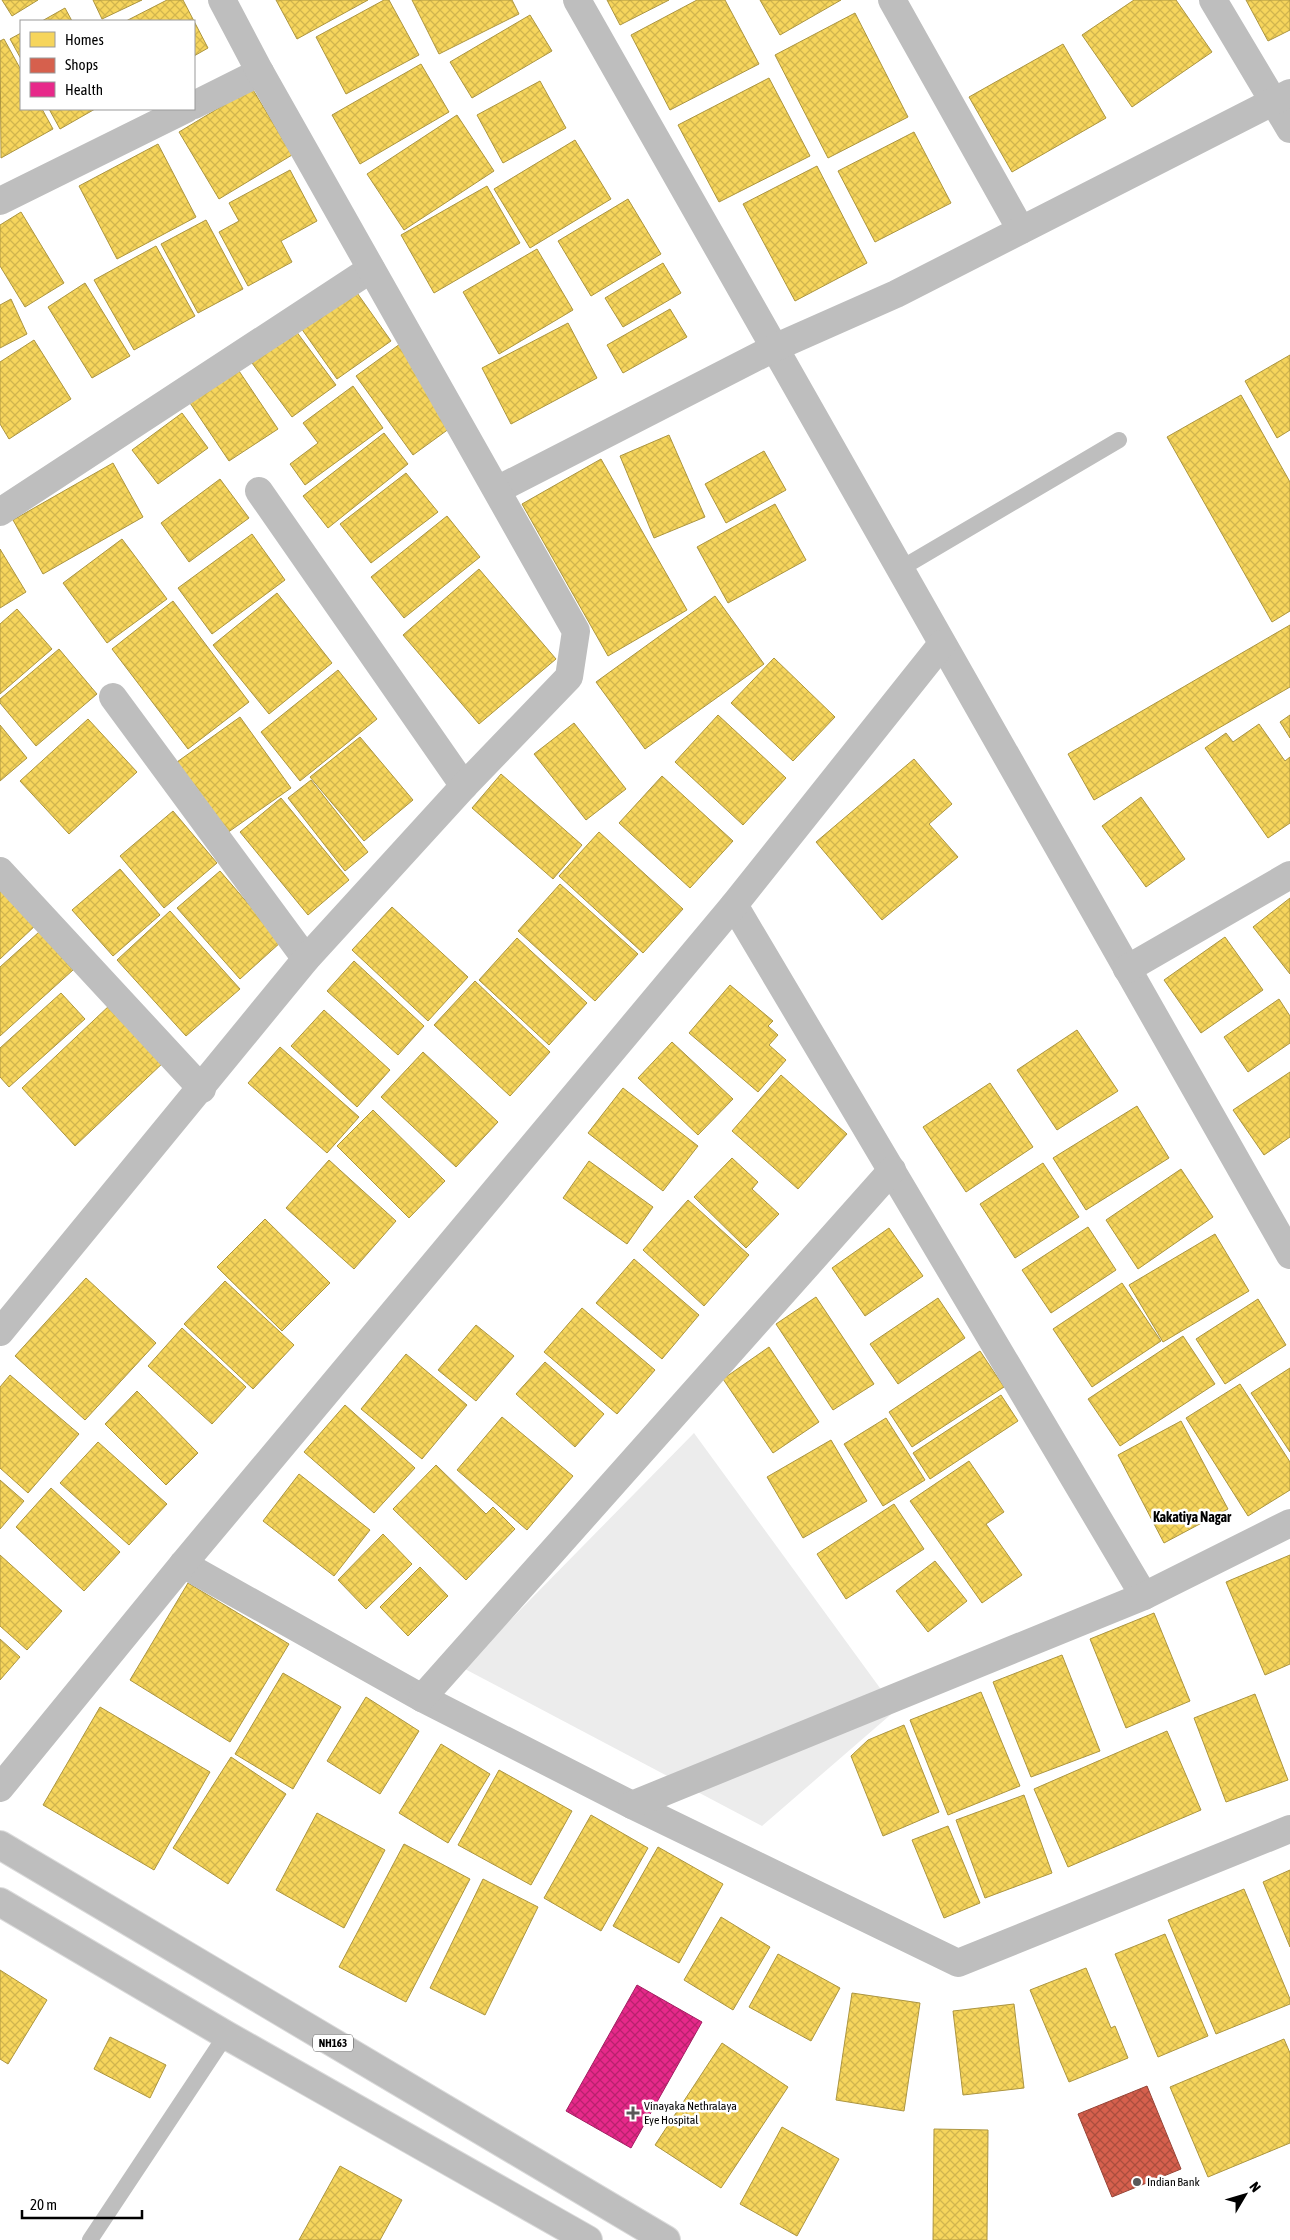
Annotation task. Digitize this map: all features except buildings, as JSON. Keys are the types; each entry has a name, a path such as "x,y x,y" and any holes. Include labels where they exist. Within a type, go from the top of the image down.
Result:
{"main road":[{"path":"0,1332 202,1089 306,959 464,786 569,677 576,631 371,270 260,72 222,0"},
{"path":"577,0 1290,1256"},
{"path":"892,0 1021,230"},
{"path":"1214,0 1282,97 1290,129"},
{"path":"195,104 260,72"},
{"path":"497,490 774,348 896,294 1282,97"},
{"path":"0,201 184,110"},
{"path":"0,512 371,270"},
{"path":"259,491 464,786"},
{"path":"0,1788 183,1564 734,905 942,644"},
{"path":"113,698 306,959"},
{"path":"0,871 202,1089"},
{"path":"1127,969 1290,876"},
{"path":"734,905 1144,1596"},
{"path":"422,1698 892,1170"},
{"path":"632,1805 1144,1596 1290,1523"},
{"path":"183,1564 422,1698 632,1805 958,1963 1290,1829"},
{"name":"NH163","path":"0,1845 666,2240"},
{"path":"3,1910 588,2240"}],"lane":[{"path":"900,569 1119,440"},
{"path":"90,2240 226,2035"}],"shaded area":[{"path":"694,1433 896,1710 762,1826 463,1668"}],"place":[{"name":"Vinayaka Nethralaya Eye Hospital","path":"633,2113"},
{"name":"Indian Bank","path":"1137,2182"}],"district":[{"name":"Kakatiya Nagar","path":"1192,1517"}]}
